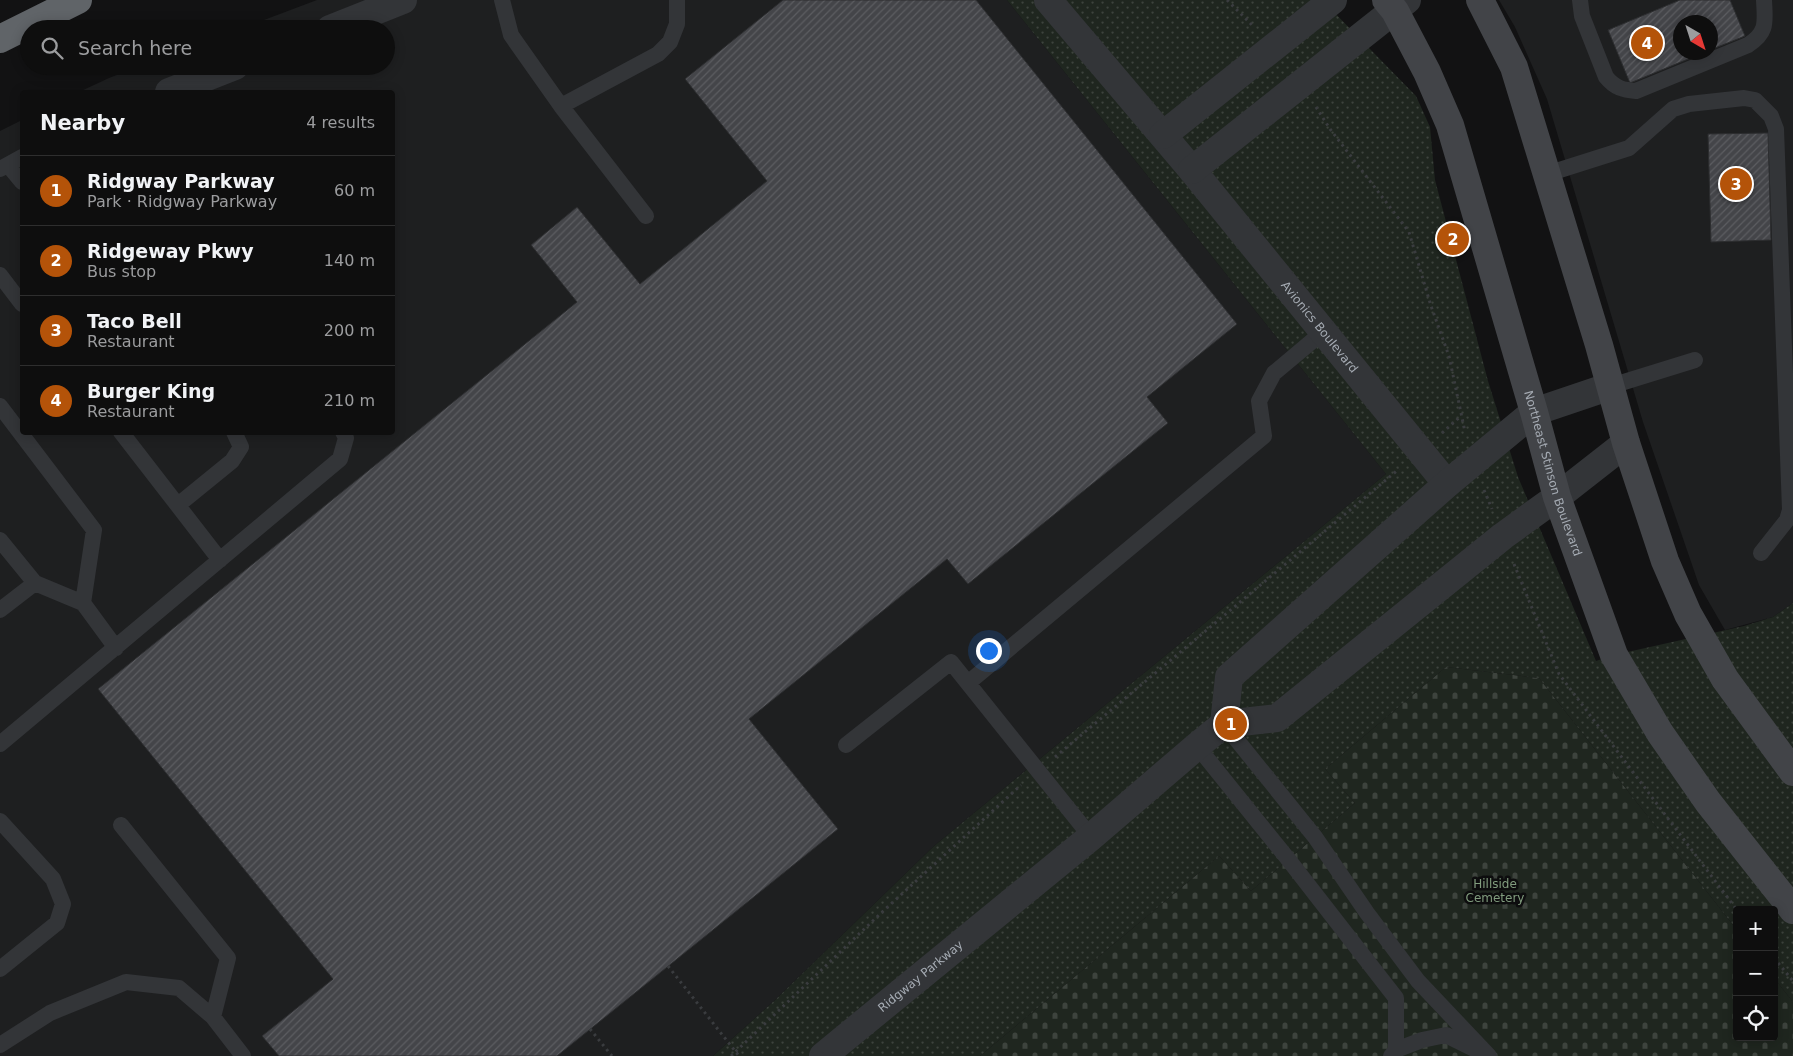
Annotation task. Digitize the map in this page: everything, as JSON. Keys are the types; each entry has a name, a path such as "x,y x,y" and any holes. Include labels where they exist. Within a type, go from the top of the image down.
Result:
{"highway":[{"path":"38,20 78,0"},
{"path":"0,39 20,29"}],"main road":[{"path":"1480,0 1514,67 1611,386 1626,443 1665,561 1688,614 1725,679 1793,772"},
{"name":"Northeast Stinson Boulevard","path":"1396,4 1450,125 1557,497 1614,654 1670,748 1708,802 1793,910"}],"street":[{"path":"353,20 403,0"},
{"name":"Avionics Boulevard","path":"1048,0 1192,170 1448,484"},
{"path":"1163,135 1332,0"},
{"path":"1192,170 1396,4"},
{"path":"174,90 212,75"},
{"path":"1611,386 1534,412 1448,484 1229,677 1224,724 1277,718 1503,536 1626,443"},
{"name":"Ridgway Parkway","path":"824,1056 1091,837 1224,724"}],"lane":[{"path":"502,0 511,35 562,106 646,216"},
{"path":"562,106 658,54 670,42 674,33 677,24 677,0"},
{"path":"1580,0 1582,16 1606,77 1612,85 1623,90 1636,91 1756,40 1762,33 1765,24 1764,0"},
{"path":"1547,174 1629,148 1673,109 1689,104 1744,98 1755,100 1771,116 1776,129 1790,510 1787,520 1761,552"},
{"path":"10,163 20,179"},
{"path":"0,275 20,301"},
{"path":"968,683 1264,436 1259,401 1274,373 1323,332"},
{"path":"1611,386 1695,360"},
{"path":"0,406 20,432"},
{"path":"22,435 94,530 83,603"},
{"path":"123,435 220,560"},
{"path":"178,505 232,461 241,447 235,435"},
{"path":"0,744 340,460 346,438 344,435"},
{"path":"0,540 35,583 83,603 116,648"},
{"path":"0,610 35,583"},
{"path":"846,745 951,662 1091,837"},
{"path":"1224,724 1315,838 1418,982 1489,1056"},
{"path":"1196,746 1288,859 1396,998 1393,1053 1422,1040 1446,1035 1489,1056"},
{"path":"0,821 53,879 64,904 57,923 0,969"},
{"path":"121,825 228,958 213,1016"},
{"path":"0,1045 50,1013 126,982 179,988 213,1016 243,1056"}],"path":[{"path":"1227,0 1258,30"},
{"path":"1314,105 1330,129 1409,232 1431,306 1449,356 1461,416 1436,438"},
{"path":"1481,482 1495,518"},
{"path":"1514,565 1560,674 1734,906"},
{"path":"1778,963 1793,981"},
{"path":"668,966 739,1056"},
{"path":"590,1029 612,1056"}],"shaded area":[{"path":"317,0 1007,0 1386,474 934,846 774,1001 713,1056 0,1056 0,131 20,121 20,435 395,435 395,90 83,90 117,75 395,75 395,20 264,20"},
{"path":"1499,0 1793,0 1793,603 1773,617 1725,630 1699,585 1643,422 1547,99 1515,27"}],"green space":[{"path":"1007,0 1322,0 1416,96 1430,127 1435,180 1488,381 1518,477 1596,661 1614,655 1744,626 1773,617 1793,603 1793,1002 1778,983 1778,906 1733,906 1733,925 1539,678 1446,667 1325,769 1355,803 1251,891 1219,856 980,1056 713,1056 774,1001 934,846 1386,474"},
{"name":"Hillside Cemetery","path":"1446,667 1539,678 1733,925 1733,1041 1778,1041 1778,983 1793,1002 1793,1056 980,1056 1219,856 1251,891 1355,803 1325,769"}],"building":[{"path":"783,0 976,0 1237,324 1147,397 1168,423 968,584 947,559 749,719 838,829 557,1056 279,1056 262,1036 333,979 98,689 577,302 531,245 577,207 640,284 767,181 685,79"},
{"path":"1680,0 1730,0 1745,36 1718,47 1718,15 1673,15 1673,60 1686,60 1630,83 1608,30"},
{"path":"1768,133 1771,240 1711,242 1708,134"}],"place":[{"name":"Burger King","path":"1647,43"},
{"name":"Taco Bell","path":"1736,184"},
{"name":"Ridgeway Pkwy","path":"1453,239"},
{"name":"Ridgway Parkway","path":"1231,724"}]}
